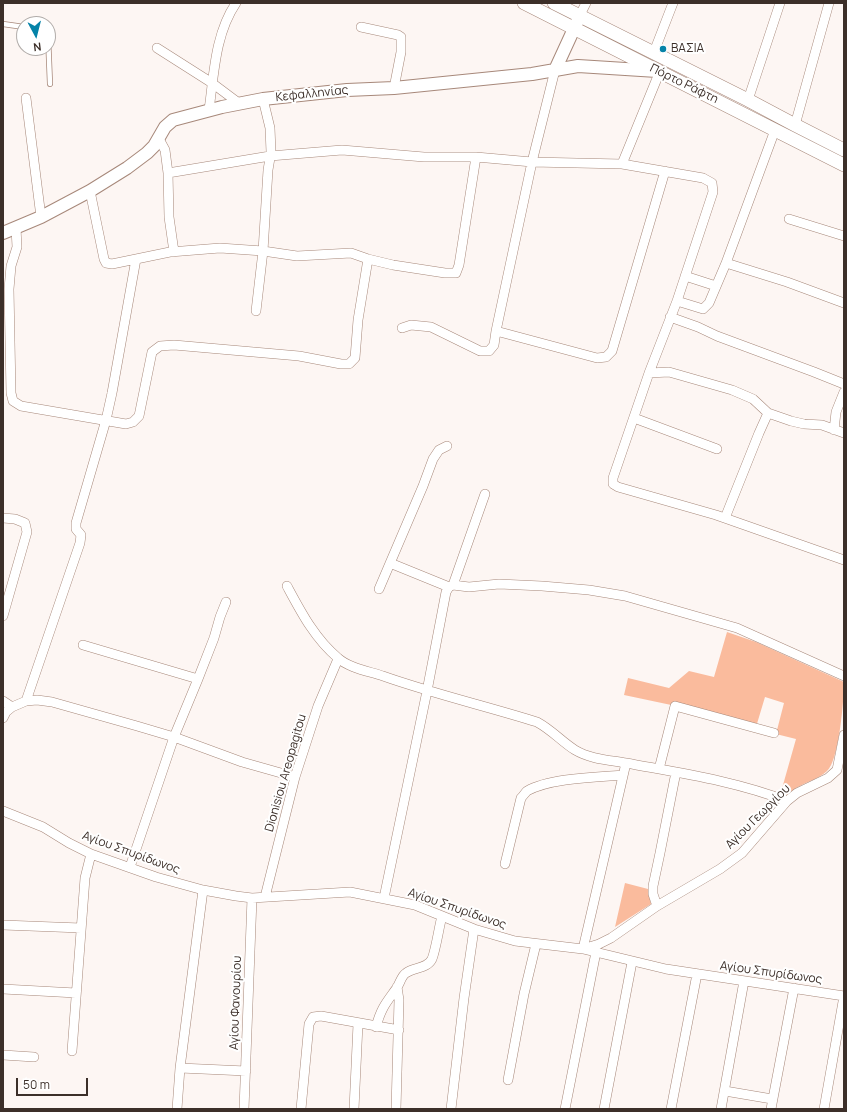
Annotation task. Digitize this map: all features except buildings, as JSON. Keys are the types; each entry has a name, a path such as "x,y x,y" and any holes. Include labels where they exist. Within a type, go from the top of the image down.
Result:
{"main road":[{"name":"Πόρτο Ράφτη","path":"524,3 844,165"},
{"name":"Πόρτο Ράφτη","path":"554,3 654,52 844,150"}],"street":[{"path":"208,110 222,29 229,7 236,3"},
{"path":"402,328 411,325 431,327 480,351 489,351 494,345 532,162 555,70 573,28 586,3"},
{"path":"654,52 673,3"},
{"path":"748,100 780,3"},
{"path":"795,126 829,3"},
{"path":"361,27 398,35 401,38 401,52 394,88"},
{"path":"157,48 212,83 240,104"},
{"name":"Κεφαλληνίας","path":"3,233 41,217 119,174 150,150 159,139 165,127 173,120 208,110 263,100 347,90 394,88 532,74 578,66 660,71"},
{"path":"622,164 660,71"},
{"path":"26,98 41,217"},
{"path":"256,311 264,251 271,152 270,128 263,100"},
{"path":"677,301 703,309 708,303 726,263 775,130"},
{"path":"159,139 165,150 168,173 169,217 174,252"},
{"path":"168,173 270,156 342,150 424,157 476,157 532,162 622,164 707,180 713,187 714,192 677,301 649,373 613,478 613,484 618,488 725,518 844,560"},
{"path":"90,191 106,263 112,264 136,258 174,252 220,248 264,251 297,256 351,253 368,259 394,265 445,273 456,273 459,265 476,157"},
{"path":"496,332 597,358 606,358 612,351 665,171"},
{"path":"789,219 844,236"},
{"path":"13,401 11,393 9,289 11,266 17,247 16,228"},
{"path":"26,701 80,543 81,535 76,529 76,523 106,420 136,258"},
{"path":"3,401 13,401 21,406 126,424 133,422 139,416 152,352 160,346 174,345 299,356 341,364 350,364 355,358 358,320 368,259"},
{"path":"726,263 786,282 844,303"},
{"path":"685,276 716,286"},
{"path":"670,318 698,327 717,336 844,384"},
{"path":"649,373 669,372 732,390 753,399 768,413 804,424 822,425 844,433"},
{"path":"834,430 836,412 844,392"},
{"path":"725,518 768,413"},
{"path":"634,418 717,449"},
{"path":"379,588 423,486 433,459 439,450 447,446"},
{"path":"384,898 446,592 451,586 485,494"},
{"path":"3,518 15,519 25,523 27,532 3,616"},
{"path":"390,564 451,586 469,587 499,584 542,586 589,590 625,596 737,628 844,676"},
{"path":"287,586 319,639 338,659 352,666 427,691 537,722 574,749 585,755 598,759 676,772 742,786 766,792 787,801"},
{"path":"130,867 174,737 198,679 226,602"},
{"path":"83,645 198,679"},
{"name":"Dionisiou Areopagitou","path":"265,897 295,777 318,706 338,659"},
{"path":"3,718 6,712 12,707 26,701 38,700 52,702 174,737 242,762 295,777"},
{"path":"3,701 12,707"},
{"path":"659,769 675,706 774,734"},
{"name":"Αγίου Γεωργίου","path":"583,949 611,938 657,906 720,869 742,853 787,801 797,793 828,778 837,770 844,735"},
{"path":"583,949 626,763"},
{"path":"657,906 652,886 676,772"},
{"path":"505,864 521,798 526,792 546,784 568,780 623,775"},
{"name":"Αγίου Σπυρίδωνος","path":"3,811 43,827 91,854 156,877 203,890 252,898 350,892 415,905 474,929 515,941 583,949 666,969 844,996"},
{"path":"72,1051 85,878 91,854"},
{"path":"177,1109 180,1068 203,890"},
{"name":"Αγίου Φανουρίου","path":"244,1109 252,898"},
{"path":"376,1026 384,1005 397,988 404,974 412,969 427,965 432,959 442,916"},
{"path":"3,925 81,928"},
{"path":"451,1109 474,929"},
{"path":"607,955 611,938"},
{"path":"508,1080 524,994 536,944"},
{"path":"565,1109 596,952"},
{"path":"604,1109 632,962"},
{"path":"671,1109 697,974"},
{"path":"722,1109 744,981"},
{"path":"3,988 76,993"},
{"path":"396,1109 399,1030 399,1000 397,988"},
{"path":"770,1109 794,988"},
{"path":"824,1109 844,996"},
{"path":"301,1109 309,1024 313,1016 321,1016 358,1024 399,1030"},
{"path":"354,1109 358,1024"},
{"path":"3,1055 34,1057"},
{"path":"180,1068 246,1071"},
{"path":"725,1092 772,1099"}],"lane":[{"path":"3,24 16,26"},
{"path":"49,56 50,84"}],"shaded area":[{"path":"727,632 756,642 844,682 838,743 831,765 823,774 796,788 787,795 781,792 796,739 776,734 784,703 765,697 756,727 709,713 624,695 628,678 669,688 689,671 714,677"},
{"path":"625,883 648,889 651,904 615,927"}],"place":[{"name":"ΒΑΣΙΑ","path":"663,49"}]}
